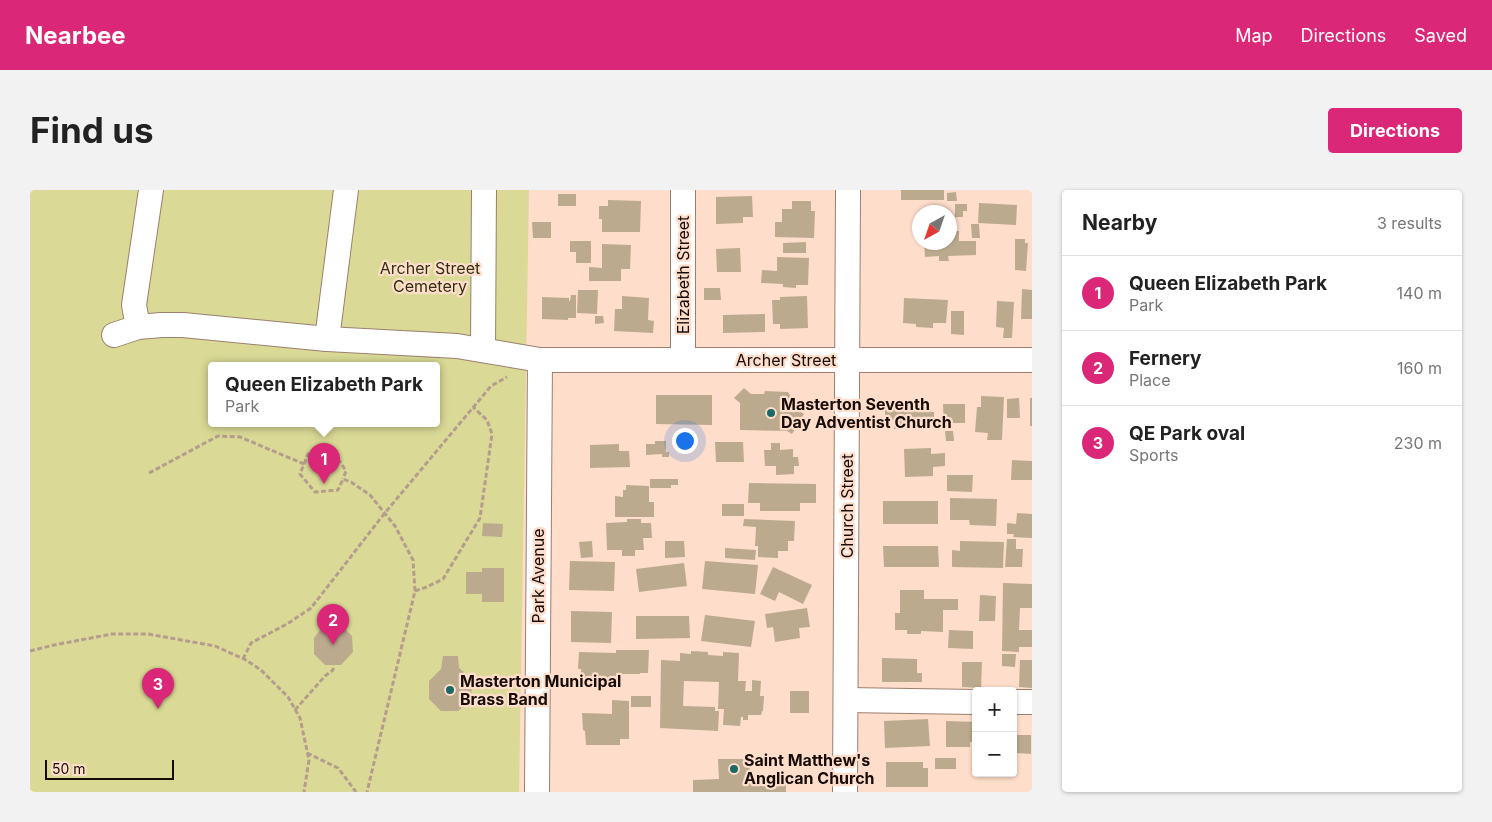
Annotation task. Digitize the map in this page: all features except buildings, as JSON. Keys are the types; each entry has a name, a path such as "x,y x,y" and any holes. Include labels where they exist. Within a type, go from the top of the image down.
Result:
{"street":[{"path":"138,327 134,305 151,190"},
{"path":"327,339 346,190"},
{"path":"483,350 484,190"},
{"name":"Elizabeth Street","path":"682,190 683,359"},
{"name":"Church Street","path":"846,792 848,190"},
{"name":"Archer Street","path":"114,335 138,327 183,325 327,339 458,346 540,360 1032,360"},
{"name":"Park Avenue","path":"537,792 540,360"},
{"path":"846,700 972,702"},
{"path":"1017,702 1032,702"}],"path":[{"path":"243,659 250,644 288,624 311,608 384,514 473,407 491,386 507,377"},
{"path":"415,591 443,579 480,518 492,434 487,420 473,407"},
{"path":"149,473 218,436 240,437 304,464"},
{"path":"330,450 346,471 343,479 338,490 315,492 300,474 308,454 330,450"},
{"path":"343,479 352,482 370,496 395,526 413,560 415,591 367,792"},
{"path":"30,651 112,634 148,634 215,646 243,659 261,670 288,697 300,718 309,760 304,792"},
{"path":"295,710 325,676 333,670 333,665"},
{"path":"307,753 338,768 356,792"}],"green space":[{"name":"Archer Street Cemetery","path":"30,190 529,190 519,792 30,792"}],"place":[{"name":"Masterton Seventh Day Adventist Church","path":"771,413"},
{"name":"Queen Elizabeth Park","path":"324,484"},
{"name":"Fernery","path":"333,645"},
{"name":"Masterton Municipal Brass Band","path":"450,690"},
{"name":"QE Park oval","path":"158,709"},
{"name":"Saint Matthew's Anglican Church","path":"734,769"}]}
